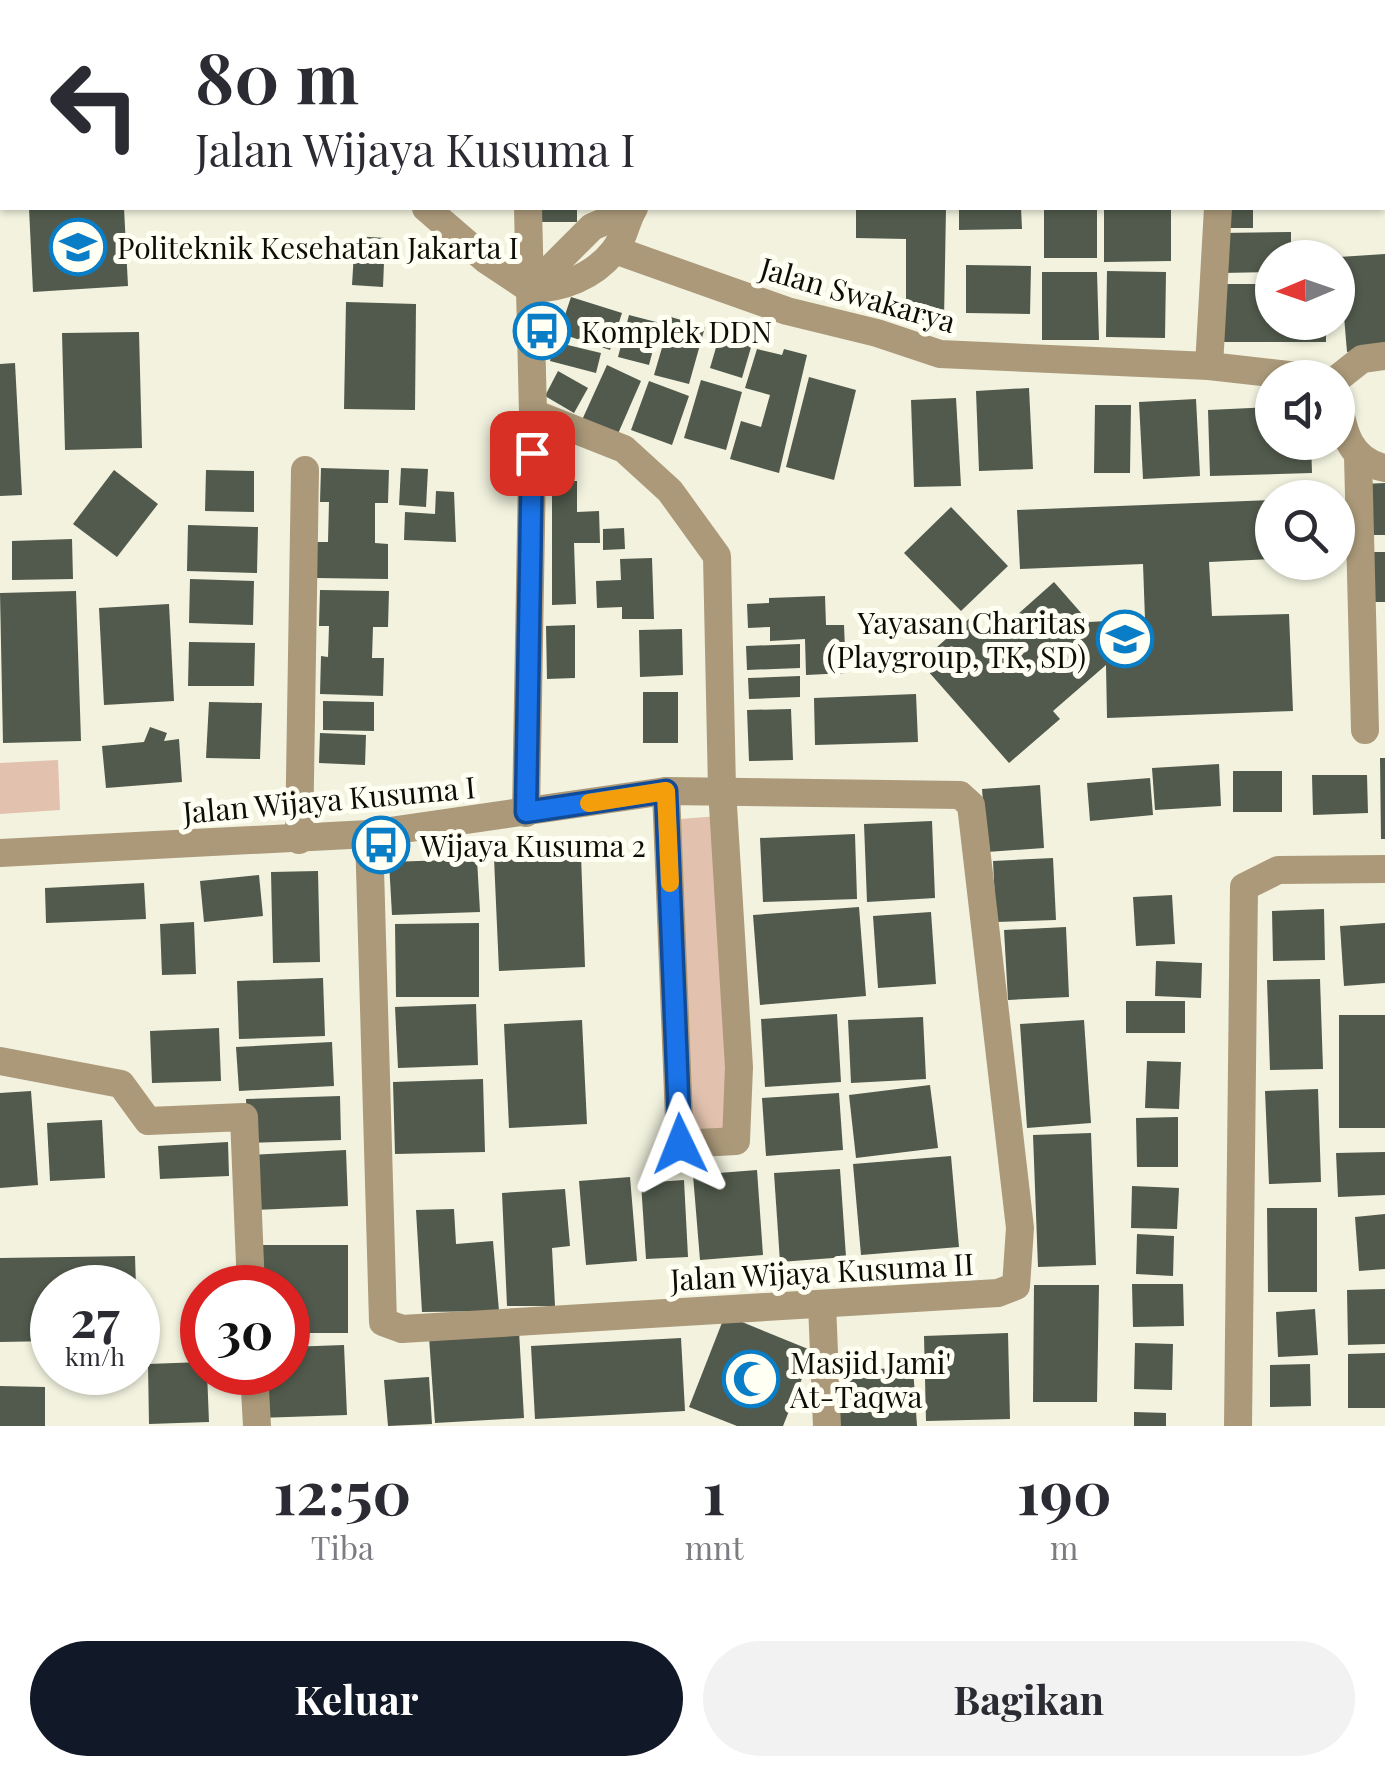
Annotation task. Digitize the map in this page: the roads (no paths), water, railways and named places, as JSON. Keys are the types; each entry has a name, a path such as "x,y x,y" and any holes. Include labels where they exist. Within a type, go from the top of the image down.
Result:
{"street":[{"path":"428,210 484,258 530,289 556,290 582,277 615,250 632,210"},
{"path":"526,812 533,413 528,210"},
{"path":"530,289 592,227 630,210"},
{"path":"1209,366 1218,210"},
{"name":"Jalan Swakarya","path":"615,250 787,311 877,332 940,354 1255,371"},
{"path":"1355,365 1362,359 1385,356"},
{"path":"533,413 624,449 670,492 717,556 722,789 739,1067 736,1141 680,1144 666,791"},
{"path":"1355,452 1365,730"},
{"path":"1358,456 1385,468"},
{"path":"300,840 305,470"},
{"name":"Jalan Wijaya Kusuma I","path":"0,853 369,834 666,791 722,789"},
{"name":"Jalan Wijaya Kusuma II","path":"369,834 383,1322 402,1329 998,1293 1016,1286 1020,1228 970,805 960,795 722,789"},
{"path":"1238,1426 1244,888 1278,870 1385,869"},
{"path":"0,1061 121,1084 148,1121 244,1116 250,1265"},
{"path":"822,1304 828,1426"},
{"path":"255,1395 257,1426"}],"place":[{"name":"Politeknik Kesehatan Jakarta I","path":"78,247"},
{"name":"Komplek DDN","path":"542,331"},
{"name":"Yayasan Charitas (Playgroup, TK, SD)","path":"1125,639"},
{"name":"Wijaya Kusuma 2","path":"381,845"},
{"name":"Masjid Jami' At-Taqwa","path":"751,1379"}]}
